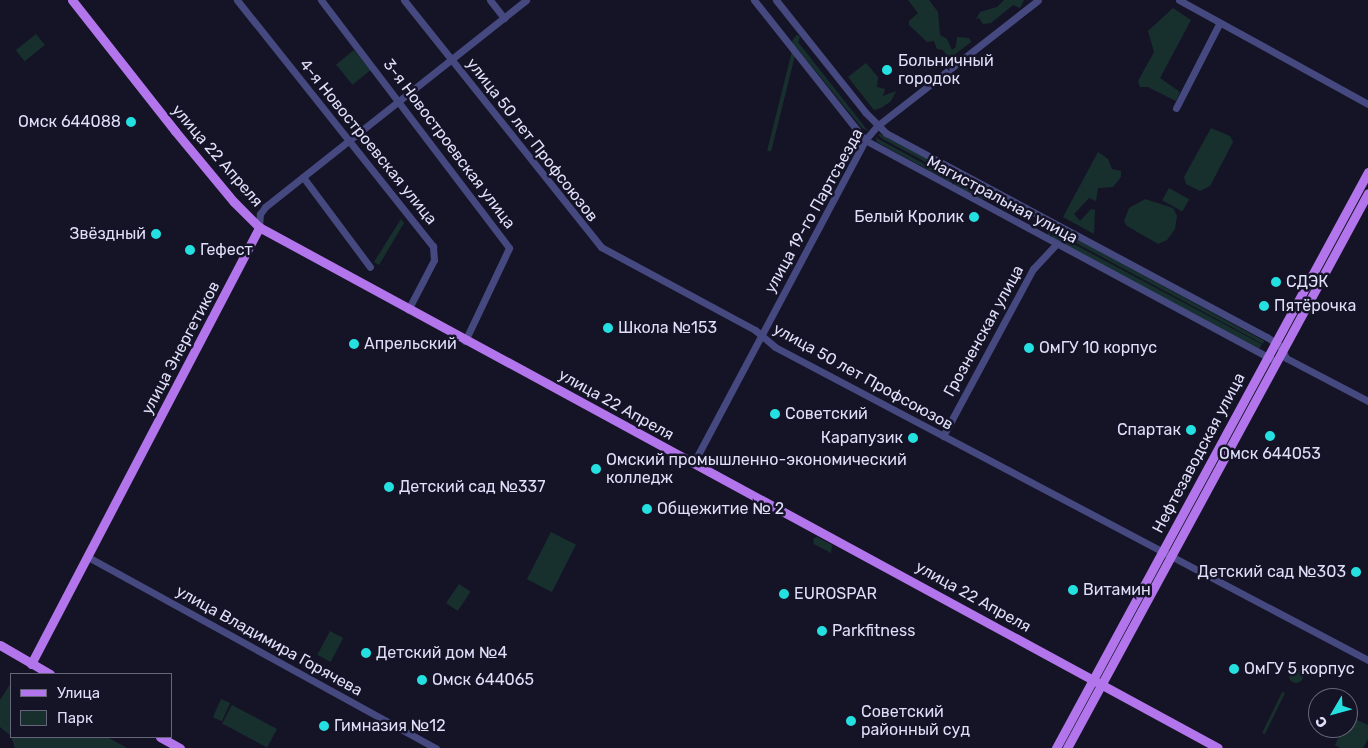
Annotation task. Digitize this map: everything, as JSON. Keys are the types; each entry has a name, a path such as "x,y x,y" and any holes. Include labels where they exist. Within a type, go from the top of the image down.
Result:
{"main road":[{"name":"улица 22 Апреля","path":"72,0 186,145 234,202 259,226 408,310 693,464 795,516 1218,748"},
{"name":"Нефтезаводская улица","path":"1056,748 1368,172"},
{"name":"Нефтезаводская улица","path":"1068,748 1282,356 1368,194"},
{"name":"улица Энергетиков","path":"31,664 88,558 259,226"},
{"path":"0,645 48,673"},
{"path":"1086,690 1080,674 1098,668"},
{"path":"1108,673 1108,684 1114,692"},
{"path":"1097,694 1114,692"},
{"path":"162,738 180,748"}],"street":[{"name":"4-я Новостроевская улица","path":"237,0 433,246 434,260 408,310"},
{"name":"3-я Новостроевская улица","path":"321,0 509,248 465,341"},
{"name":"улица 50 лет Профсоюзов","path":"404,0 597,244 755,330 761,338 1368,660"},
{"path":"490,0 504,18"},
{"name":"улица Энергетиков","path":"259,226 260,214 265,207 526,0"},
{"name":"Магистральная улица","path":"754,0 865,140 1267,358 1282,356 1368,401"},
{"name":"Магистральная улица","path":"776,0 877,126 1276,342"},
{"name":"улица 19-го Партсъезда","path":"693,464 865,140 877,126 1038,0"},
{"path":"1179,0 1218,24 1368,104"},
{"path":"1176,108 1218,24"},
{"path":"303,177 370,267"},
{"name":"Грозненская улица","path":"943,436 1033,269 1056,244"},
{"path":"1276,342 1282,356"},
{"name":"улица Владимира Горячева","path":"88,558 436,748"}],"green space":[{"path":"908,0 929,0 938,12 940,35 947,39 952,50 956,47 957,37 969,38 971,42 949,59 943,50 937,49 934,41 927,42 909,25 909,21 918,13"},
{"path":"1004,0 1024,0 1020,8 1013,5 991,23 983,24 979,18 976,19 980,12 997,7"},
{"path":"1173,8 1191,20 1160,78 1180,92 1176,101 1148,87 1140,87 1138,81 1154,52 1148,31"},
{"path":"36,34 45,45 25,61 16,50"},
{"path":"796,35 800,36 771,151 767,150"},
{"path":"794,37 868,131 862,128 792,42"},
{"path":"354,50 370,70 352,85 336,64"},
{"path":"866,63 878,77 877,87 885,89 883,96 896,91 891,101 881,108 874,110 848,77"},
{"path":"1211,128 1230,136 1233,142 1210,186 1200,191 1186,184 1184,177"},
{"path":"880,134 985,190 990,197 883,139 878,135"},
{"path":"876,137 989,199 982,199 877,142"},
{"path":"1098,152 1108,159 1112,169 1121,171 1121,177 1113,187 1098,188 1096,201 1089,198 1074,214 1080,221 1091,209 1095,210 1094,234 1063,217"},
{"path":"1169,188 1189,199 1182,211 1162,200"},
{"path":"1145,199 1173,208 1177,216 1175,229 1167,240 1158,244 1127,226 1124,221 1129,208"},
{"path":"401,219 404,223 379,265 374,262"},
{"path":"1054,227 1264,341 1263,344 1050,229"},
{"path":"1049,231 1262,344 1259,349 1047,235"},
{"path":"551,532 576,545 552,592 527,579"},
{"path":"817,537 832,545 831,553 814,544 813,539"},
{"path":"459,584 471,592 458,611 446,603"},
{"path":"330,631 343,638 331,662 317,655"},
{"path":"1293,669 1299,669 1303,676 1299,683 1293,683 1289,679 1289,673"},
{"path":"10,685 10,735 0,727 0,700"},
{"path":"1282,692 1285,693 1265,734 1262,733"},
{"path":"221,699 230,703 222,721 213,717"},
{"path":"232,705 277,729 267,747 222,724"},
{"path":"1358,721 1368,725 1368,739 1363,748 1340,748 1335,745 1338,738 1358,738"},
{"path":"11,738 109,738 127,748 15,748"}],"place":[{"name":"Больничный городок","path":"887,70"},
{"name":"Омск 644088","path":"131,122"},
{"name":"Белый Кролик","path":"974,217"},
{"name":"Звёздный","path":"156,234"},
{"name":"Гефест","path":"190,250"},
{"name":"СДЭК","path":"1276,282"},
{"name":"Пятёрочка","path":"1264,306"},
{"name":"Школа №153","path":"608,328"},
{"name":"Апрельский","path":"354,344"},
{"name":"ОмГУ 10 корпус","path":"1029,348"},
{"name":"Советский","path":"775,414"},
{"name":"Спартак","path":"1191,430"},
{"name":"Омск 644053","path":"1270,436"},
{"name":"Карапузик","path":"913,438"},
{"name":"Омский промышленно-экономический колледж","path":"596,469"},
{"name":"Детский сад №337","path":"389,487"},
{"name":"Общежитие № 2","path":"647,509"},
{"name":"Детский сад №303","path":"1356,572"},
{"name":"Витамин","path":"1073,590"},
{"name":"EUROSPAR","path":"784,594"},
{"name":"Parkfitness","path":"822,631"},
{"name":"Детский дом №4","path":"366,653"},
{"name":"ОмГУ 5 корпус","path":"1234,669"},
{"name":"Омск 644065","path":"422,680"},
{"name":"Советский районный суд","path":"851,721"},
{"name":"Гимназия №12","path":"324,726"}]}
